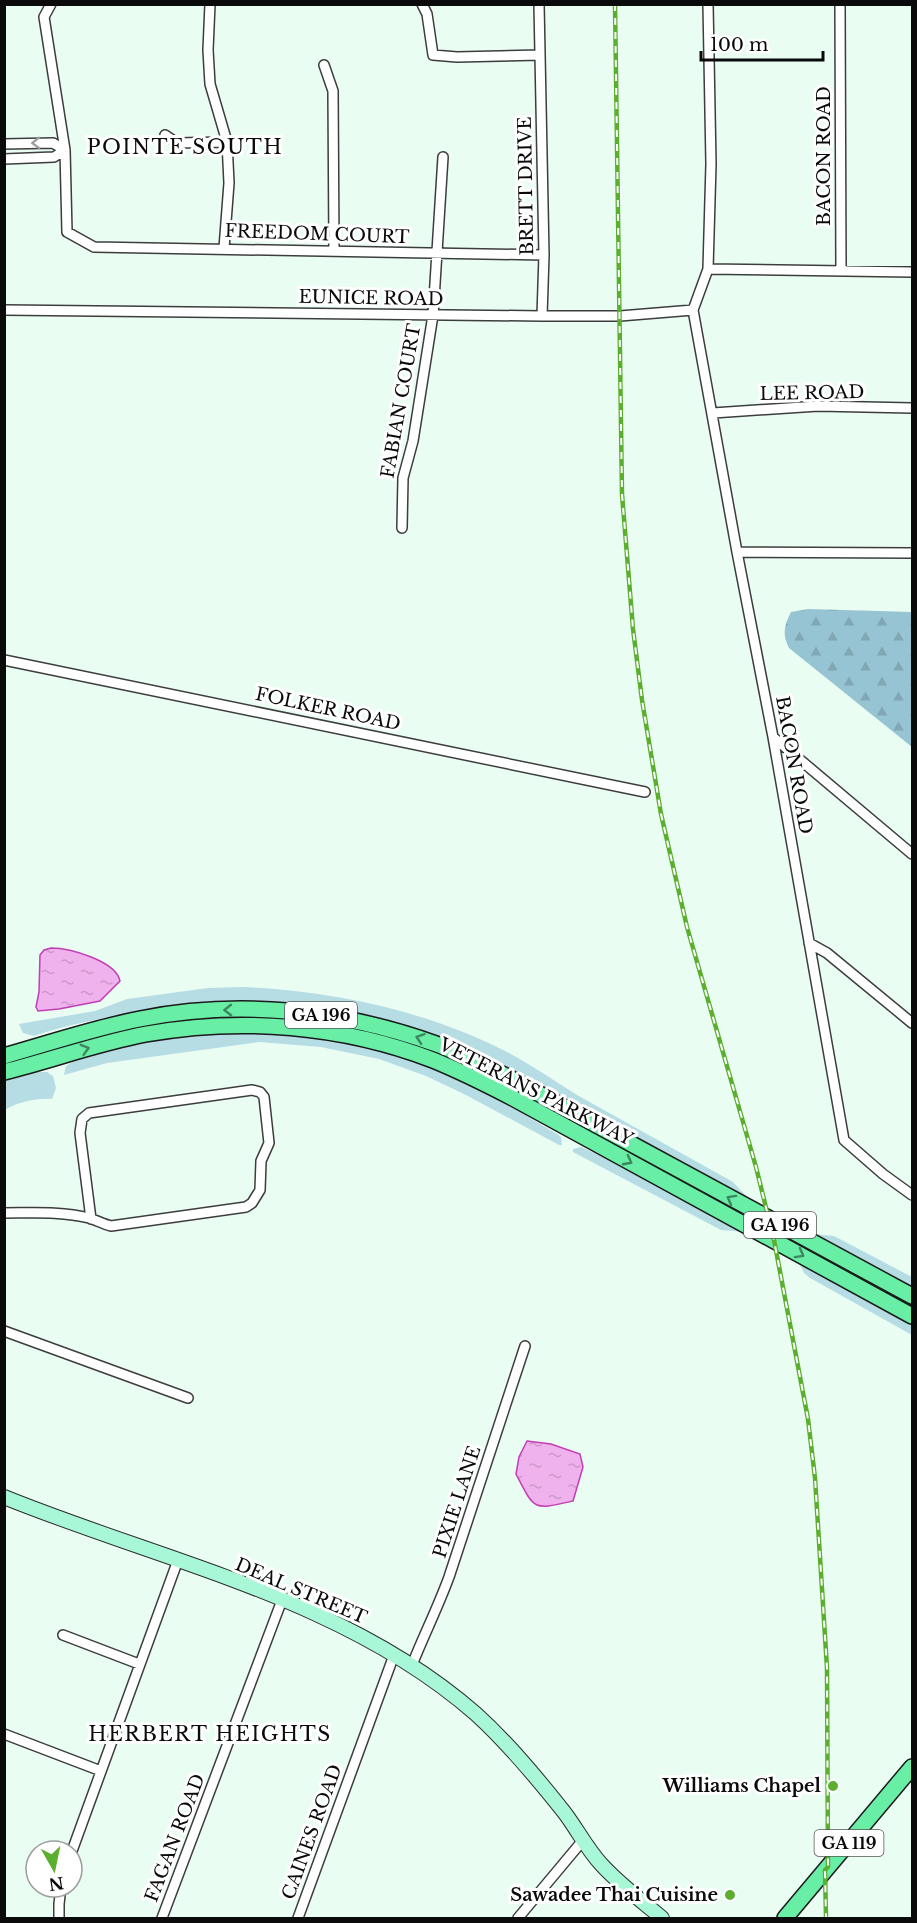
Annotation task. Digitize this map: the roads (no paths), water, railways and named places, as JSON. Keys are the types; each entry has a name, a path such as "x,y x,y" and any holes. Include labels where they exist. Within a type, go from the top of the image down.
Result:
{"main road":[{"name":"VETERANS PARKWAY","path":"4,1056 119,1023 209,1010 258,1009 310,1013 387,1028 438,1044 506,1076 912,1296"},
{"name":"VETERANS PARKWAY","path":"4,1072 123,1039 210,1026 257,1025 300,1028 383,1044 455,1069 512,1097 912,1316"},
{"name":"GA 119","path":"784,1918 912,1767"}],"street":[{"path":"51,4 44,17 65,150"},
{"path":"210,4 208,50 210,84 226,142 229,183 224,248"},
{"path":"422,4 427,14 433,55 457,57 540,55"},
{"name":"BRETT DRIVE","path":"539,4 544,255 542,316"},
{"path":"693,310 708,269 711,164 708,4"},
{"name":"BACON ROAD","path":"840,4 841,271"},
{"path":"324,65 333,91 334,251"},
{"path":"165,135 177,143 226,142"},
{"path":"4,144 53,143 65,150"},
{"path":"4,159 54,157 65,150"},
{"name":"FREEDOM COURT","path":"65,150 67,232 94,247 224,248 437,255 544,255"},
{"name":"FABIAN COURT","path":"402,528 403,478 413,441 433,315 443,157"},
{"path":"708,269 912,272"},
{"name":"EUNICE ROAD","path":"4,310 542,316 620,316 693,310"},
{"name":"BACON ROAD","path":"693,310 736,552 773,737 844,1140 883,1174 912,1195"},
{"name":"LEE ROAD","path":"712,413 818,406 912,408"},
{"path":"736,552 912,553"},
{"name":"FOLKER ROAD","path":"4,660 645,792"},
{"path":"773,737 912,854"},
{"path":"809,943 827,953 912,1023"},
{"path":"4,1213 53,1213 91,1219 111,1226 246,1207 252,1203 260,1190 261,1161 268,1143 264,1097 260,1092 252,1090 89,1113 82,1119 80,1133 91,1219"},
{"path":"4,1331 188,1398"},
{"name":"PIXIE LANE","path":"412,1665 435,1615 449,1577 525,1346"},
{"name":"DEAL STREET","path":"4,1497 282,1600 354,1631 412,1665 474,1713 510,1746 584,1839 601,1864 662,1918"},
{"path":"76,1839 178,1560"},
{"name":"FAGAN ROAD","path":"162,1918 282,1600"},
{"path":"63,1635 139,1664"},
{"name":"CAINES ROAD","path":"298,1918 394,1655"},
{"path":"4,1734 101,1770"},
{"path":"518,1918 584,1839"},
{"path":"59,1918 60,1899"}],"water":[{"path":"51,948 69,950 91,957 110,967 120,981 100,1001 38,1011 36,1007 39,992 40,955 44,950"},
{"path":"527,1441 551,1444 580,1454 583,1467 573,1501 542,1506 537,1505 527,1495 516,1474 519,1457"}],"railway":[{"path":"615,4 622,494 633,629 661,814 687,927 756,1167 774,1240 808,1419 815,1478 827,1668 826,1918"}],"place":[{"name":"Williams Chapel","path":"833,1786"},
{"name":"Sawadee Thai Cuisine","path":"730,1895"}],"district":[{"name":"POINTE SOUTH","path":"185,147"},
{"name":"HERBERT HEIGHTS","path":"210,1734"}]}
